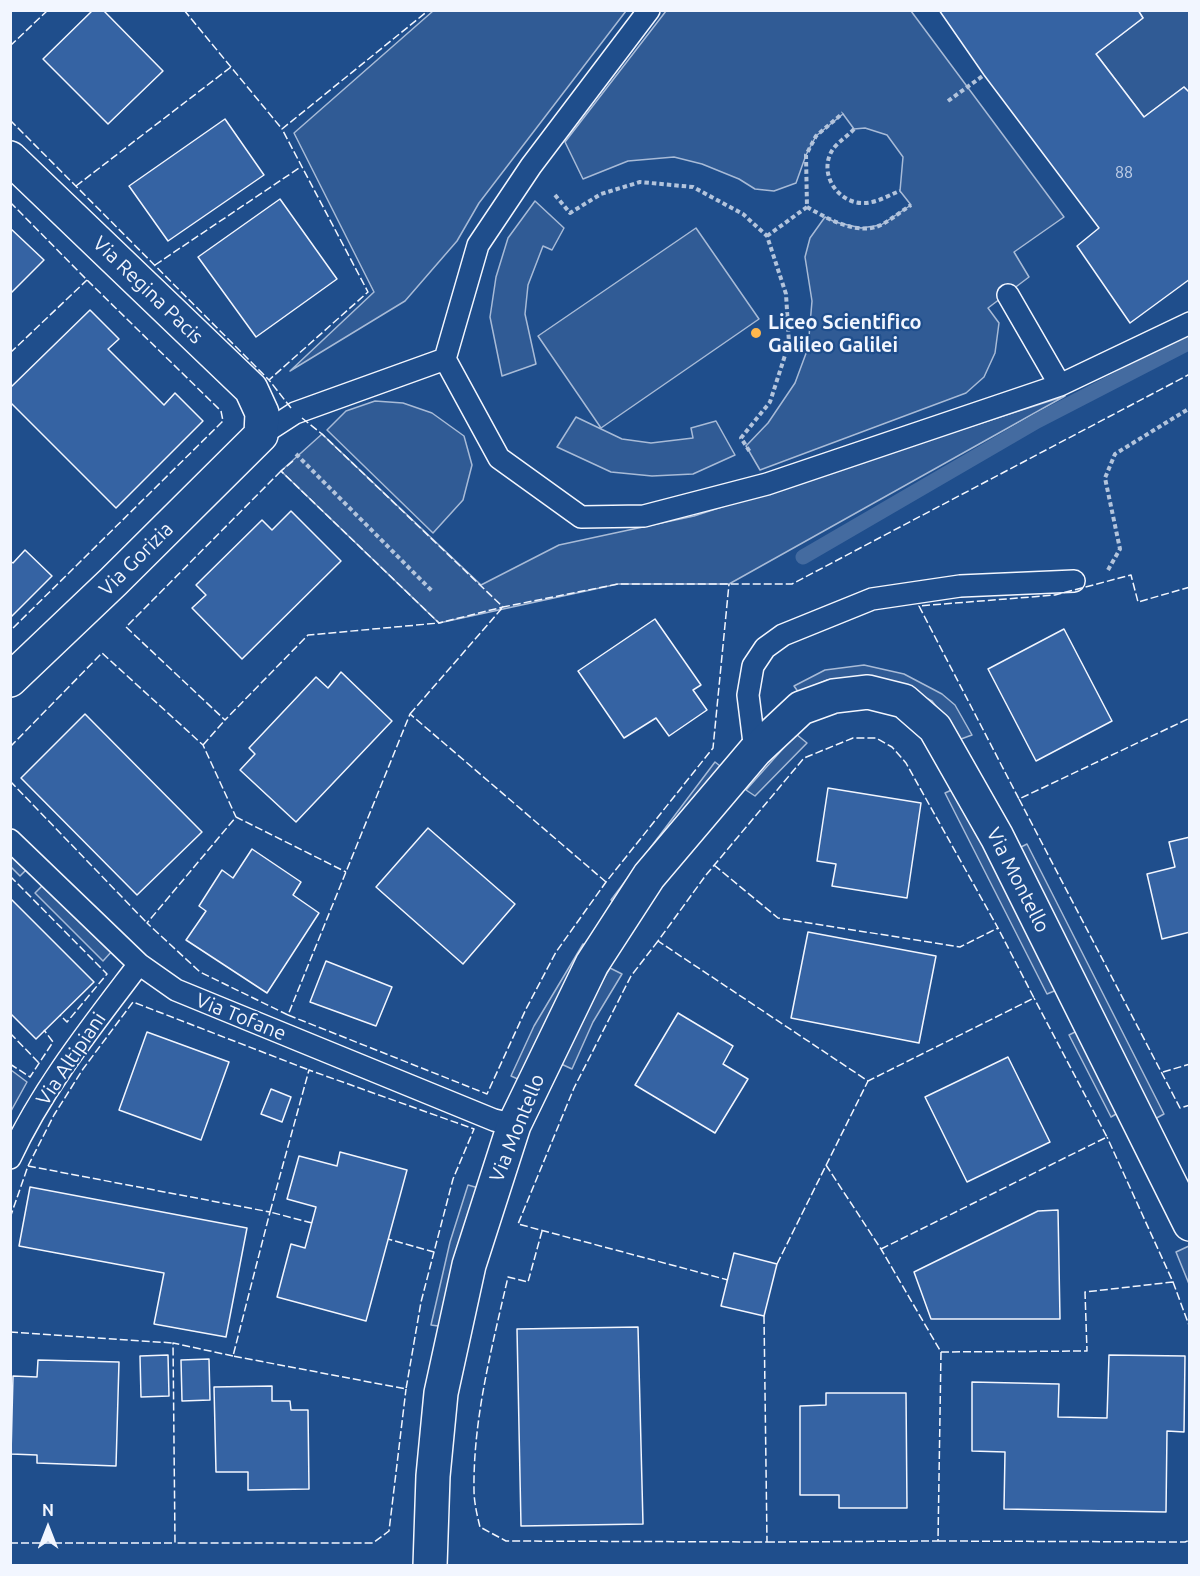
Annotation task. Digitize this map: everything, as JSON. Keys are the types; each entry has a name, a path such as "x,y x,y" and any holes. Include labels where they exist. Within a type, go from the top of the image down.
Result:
{"street":[{"name":"Via Regina Pacis","path":"10,158 251,389 262,413 261,435"},
{"name":"Via Gorizia","path":"10,680 113,582 261,435"},
{"name":"Via Montello","path":"430,1566 433,1476 441,1393 469,1265 514,1125 592,964 649,876 754,751 801,708 834,696 868,692 904,701 935,728 997,837 1190,1224"}],"lane":[{"path":"650,10 531,166 478,245 445,359 499,459 581,517 644,516 767,484 1060,385 1190,323"},
{"path":"1008,295 1060,385"},
{"path":"261,435 295,413 445,359"},
{"path":"754,751 748,695 753,666 765,648 783,636 872,599 960,586 1074,581"},
{"name":"Via Tofane","path":"10,840 138,964 176,990 494,1120 514,1125"},
{"name":"Via Altipiani","path":"10,1158 43,1096 138,964"}],"path":[{"path":"948,101 984,75"},
{"path":"807,207 806,155 816,136 843,113"},
{"path":"854,129 833,150 827,166 830,183 844,199 863,203 874,202 900,191"},
{"path":"531,166 570,213 601,194 640,182 693,187 743,214 767,236 786,294 789,344 770,402 741,438 767,484"},
{"path":"807,207 835,222 861,228 881,225 911,205"},
{"path":"767,236 807,207"},
{"path":"1074,581 1107,571 1120,549 1105,478 1115,454 1190,408"},
{"path":"293,452 433,592"}],"shaded area":[{"path":"433,11 626,11 479,203 457,241 405,301 290,371 374,292 294,133"},
{"path":"666,11 911,11 1064,217 1014,252 1029,277 988,308 999,323 995,353 984,377 966,393 760,470 746,446 768,423 795,383 808,348 812,301 805,257 810,238 825,217 835,222 861,228 881,225 911,205 900,191 903,157 887,135 865,128 854,129 843,114 816,136 796,183 774,191 755,189 739,179 702,164 674,157 628,161 583,179 565,142"},
{"path":"1138,11 1189,11 1189,93 1184,87 1144,117 1096,54 1143,18"},
{"path":"535,201 564,228 552,250 543,246 528,285 525,314 536,364 502,376 490,317 496,277 508,238"},
{"path":"696,228 759,319 601,428 538,336"},
{"path":"1065,396 729,584 618,584 439,623 281,471 322,434 481,585 559,545 694,516"},
{"path":"375,401 403,403 432,413 464,436 472,465 463,500 433,533 327,430 346,411"},
{"path":"576,417 622,439 651,443 693,438 691,428 716,421 735,455 693,474 652,476 611,472 557,447"},
{"path":"864,665 904,674 942,694 955,705 972,735 961,739 932,701 898,684 862,677 827,680 799,693 794,686 825,670"},
{"path":"796,734 807,743 755,796 746,790"},
{"path":"715,762 724,769 618,905 611,900"},
{"path":"956,788 1059,989 1047,994 945,793"},
{"path":"1027,844 1164,1114 1153,1120 1017,849"},
{"path":"10,847 30,866 20,876 11,867"},
{"path":"46,882 113,950 103,961 35,893"},
{"path":"583,944 592,949 520,1080 511,1076 534,1026"},
{"path":"610,968 622,974 593,1022 572,1069 559,1063 580,1018"},
{"path":"1081,1029 1123,1110 1111,1117 1069,1035"},
{"path":"11,1070 27,1082 11,1111"},
{"path":"468,1185 482,1189 445,1327 431,1325 450,1242"},
{"path":"1190,1247 1189,1284 1176,1252"}],"building":[{"path":"93,10 103,10 163,71 108,124 43,59"},
{"path":"939,10 1138,10 1143,18 1096,54 1144,117 1184,87 1190,93 1190,279 1130,323 1077,246 1099,228 984,75"},
{"path":"225,119 264,175 168,241 129,186"},
{"path":"280,199 337,279 256,337 198,257"},
{"path":"10,228 44,260 10,294"},
{"path":"90,310 119,339 108,349 164,405 175,393 203,421 116,508 10,402 10,388"},
{"path":"291,511 341,561 242,659 192,608 206,595 196,585 262,520 272,530"},
{"path":"25,550 52,576 10,618 10,561 13,563"},
{"path":"655,619 701,685 693,690 707,710 669,736 656,718 624,738 578,671"},
{"path":"1064,629 1112,721 1036,761 988,669"},
{"path":"341,672 392,721 296,822 240,770 255,754 249,748 316,677 328,688"},
{"path":"85,714 202,832 137,895 21,778"},
{"path":"828,788 921,803 907,898 832,886 836,864 817,861"},
{"path":"428,828 515,904 463,964 376,887"},
{"path":"1190,837 1190,932 1162,939 1147,874 1175,867 1169,842"},
{"path":"252,849 301,882 293,895 319,913 267,993 186,940 206,911 199,906 222,870 233,878"},
{"path":"10,898 94,982 36,1039 10,1013"},
{"path":"808,932 936,956 919,1043 791,1018"},
{"path":"326,961 392,987 376,1026 310,1002"},
{"path":"678,1013 733,1046 723,1064 748,1079 715,1133 635,1085"},
{"path":"147,1032 229,1062 201,1140 119,1110"},
{"path":"1008,1057 1050,1142 967,1182 925,1097"},
{"path":"271,1089 291,1097 282,1122 261,1114"},
{"path":"340,1152 407,1170 366,1321 277,1297 291,1244 305,1248 316,1207 287,1199 299,1156 337,1166"},
{"path":"30,1187 247,1228 226,1337 154,1324 164,1273 19,1246"},
{"path":"1058,1210 1060,1319 931,1319 914,1272 1038,1211"},
{"path":"734,1253 777,1264 764,1316 721,1306"},
{"path":"638,1327 643,1524 521,1526 517,1329"},
{"path":"168,1355 169,1396 141,1397 140,1356"},
{"path":"1109,1355 1185,1356 1184,1432 1167,1431 1166,1512 1004,1509 1005,1452 972,1451 972,1382 1059,1384 1058,1417 1107,1418"},
{"path":"209,1359 210,1400 182,1401 181,1360"},
{"path":"38,1360 119,1362 116,1466 37,1463 37,1455 11,1454 13,1376 37,1377"},
{"path":"272,1386 272,1401 290,1401 291,1410 308,1410 309,1489 248,1490 248,1472 216,1472 214,1387"},
{"path":"826,1393 906,1393 907,1508 839,1508 839,1495 800,1495 800,1406 826,1405"}],"waterway":[{"path":"803,557 1037,421 1190,342"}],"fence":[{"path":"10,46 48,10"},
{"path":"184,10 282,129"},
{"path":"291,408 269,380 368,292 282,129 429,10"},
{"path":"76,186 231,67"},
{"path":"10,120 269,380"},
{"path":"155,265 302,166"},
{"path":"10,202 221,411 223,421 10,631"},
{"path":"10,353 87,280"},
{"path":"302,418 322,434 503,607 618,584 792,584 1190,374"},
{"path":"293,461 281,471 439,623 503,607"},
{"path":"281,471 126,627 225,720 308,635 439,623"},
{"path":"1190,587 1138,602 1131,575 1055,595 919,606 1019,799 1190,718"},
{"path":"606,882 410,714 288,1015 487,1094 526,1009 556,952 606,882 713,748 729,584"},
{"path":"410,714 503,607"},
{"path":"10,747 102,653 203,745 236,817"},
{"path":"203,745 225,720"},
{"path":"714,865 778,918 960,947 998,928 906,763 892,747 876,738 853,738 804,758 706,875 658,941 868,1081 1034,998 998,928"},
{"path":"10,781 147,923"},
{"path":"1019,799 1180,1108 1190,1105"},
{"path":"288,1015 200,972 147,923 236,817 346,872"},
{"path":"10,876 107,974 67,1022 60,1015"},
{"path":"658,941 631,976 574,1088 518,1224 728,1280"},
{"path":"881,1249 1107,1137 1034,998"},
{"path":"28,1166 54,1115 83,1069 133,1002 309,1070"},
{"path":"10,1064 30,1077 53,1042 44,1030"},
{"path":"10,1033 39,1063"},
{"path":"1163,1072 1190,1064"},
{"path":"312,1223 270,1212 309,1070 474,1129 453,1179 434,1252 388,1239"},
{"path":"777,1264 868,1081"},
{"path":"941,1352 1087,1351 1085,1292 1173,1282 1107,1137"},
{"path":"767,1542 938,1541 941,1352 881,1249 826,1165"},
{"path":"10,1218 28,1166 270,1212 233,1356 406,1389 421,1302 434,1252"},
{"path":"542,1231 528,1282 508,1277 480,1409 475,1463 476,1508 480,1527 506,1541 767,1542 764,1316"},
{"path":"1173,1282 1190,1328"},
{"path":"10,1332 173,1343"},
{"path":"233,1356 173,1343 175,1543 373,1543 389,1531 406,1389"},
{"path":"938,1541 1185,1542 1190,1540"},
{"path":"10,1543 175,1543"}],"place":[{"name":"Liceo Scientifico Galileo Galilei","path":"756,333"}]}
